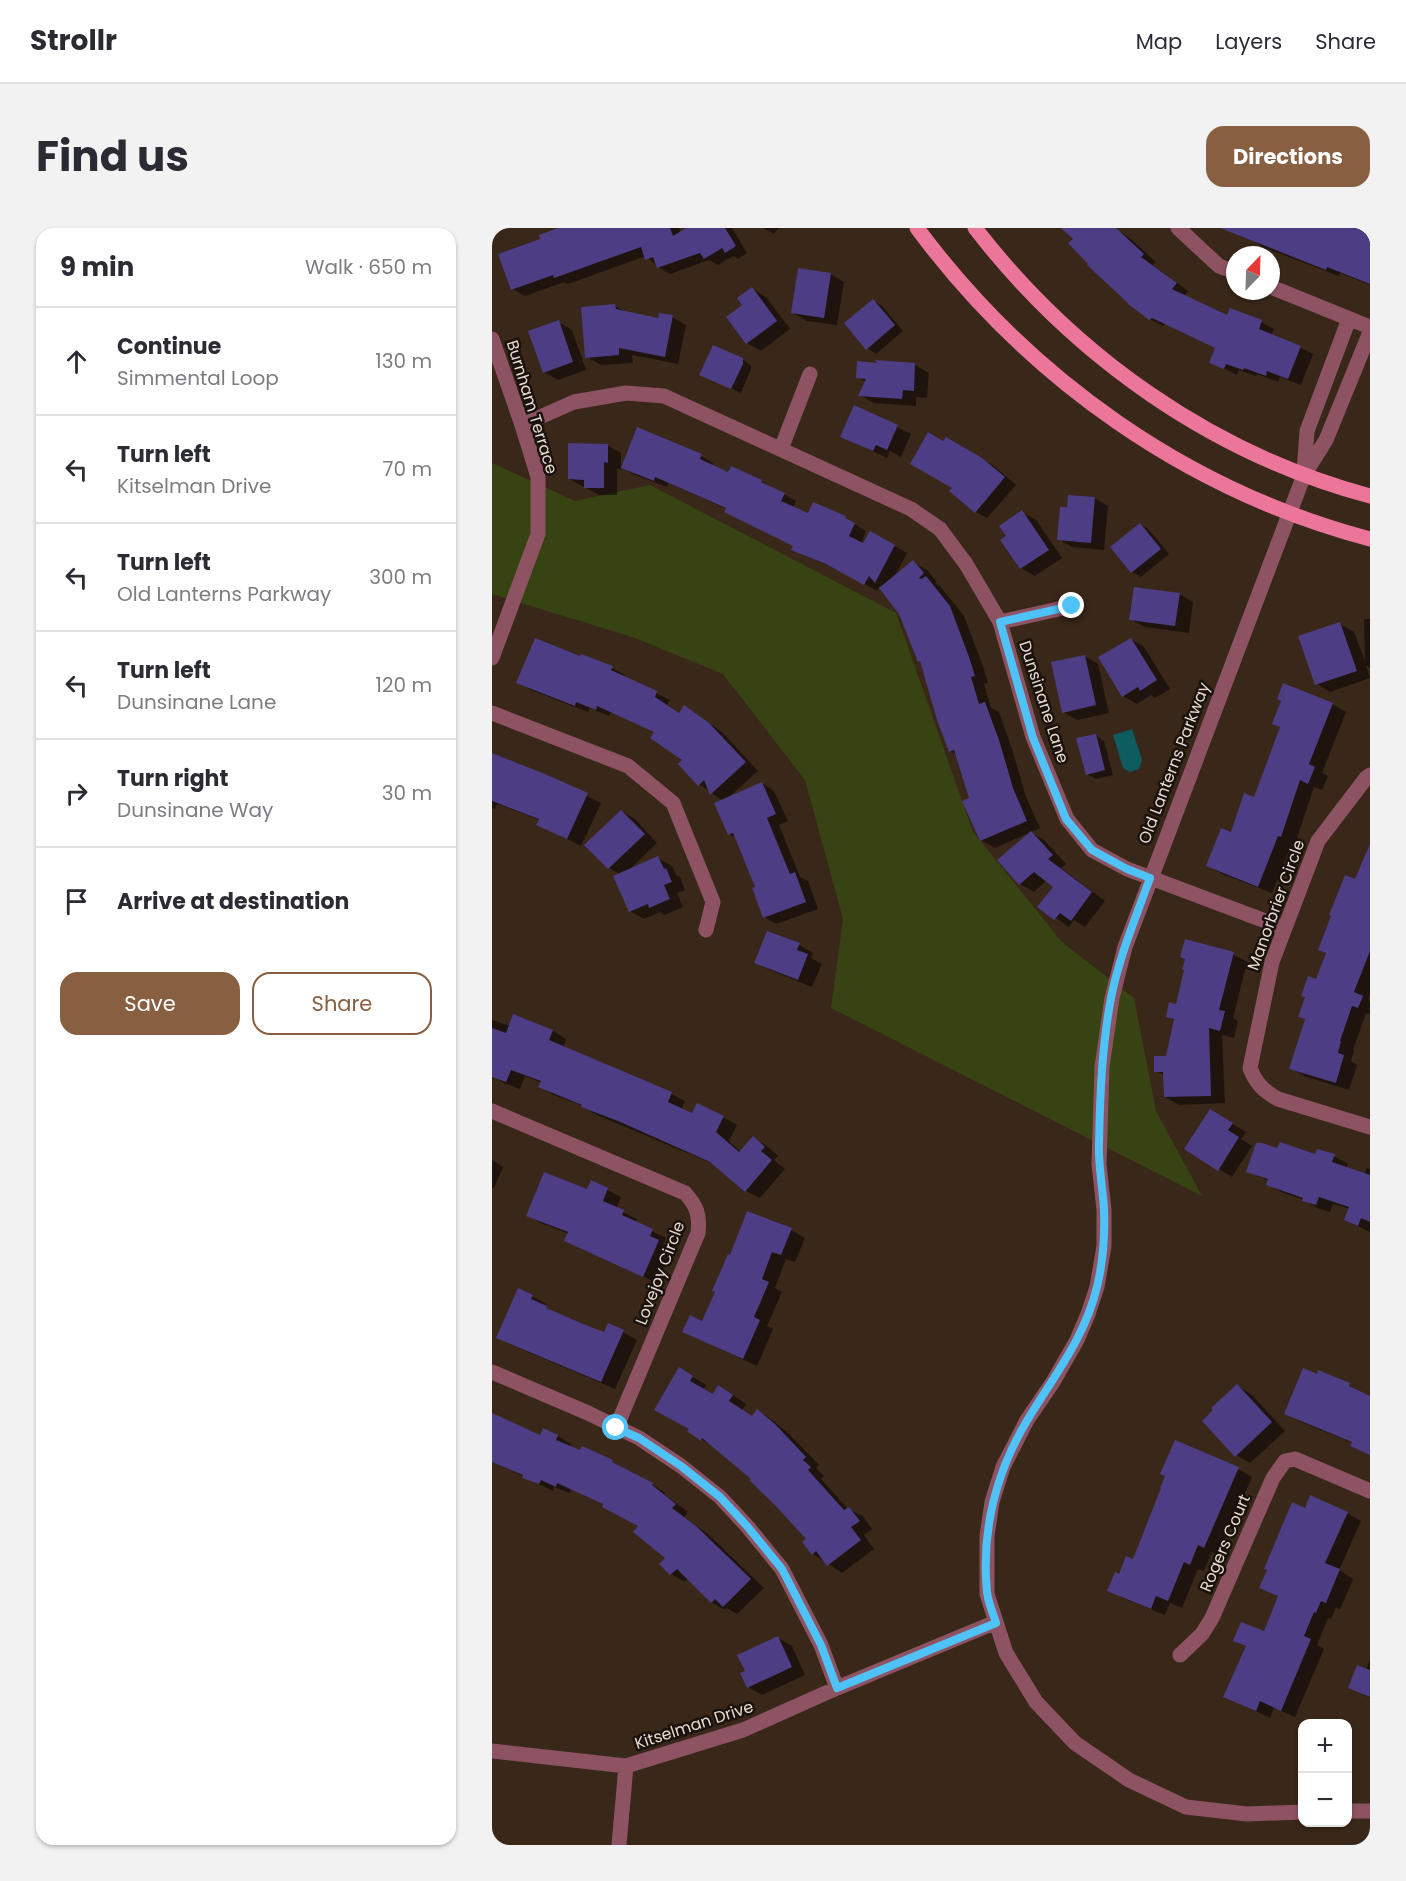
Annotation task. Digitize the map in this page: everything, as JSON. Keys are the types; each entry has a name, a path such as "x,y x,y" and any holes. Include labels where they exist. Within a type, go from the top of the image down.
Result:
{"main road":[{"path":"917,228 965,288 1025,348 1064,383 1106,415 1146,442 1200,472 1289,514 1370,539"},
{"path":"975,228 1000,260 1036,298 1091,351 1130,381 1210,431 1304,475 1370,496"}],"street":[{"path":"1178,228 1219,266 1226,269"},
{"path":"1280,291 1370,327"},
{"name":"Old Lanterns Parkway","path":"1304,475 1307,431 1349,319"},
{"name":"Old Lanterns Parkway","path":"1298,1812 1246,1814 1186,1807 1129,1780 1075,1743 1036,1702 1006,1653 987,1594 987,1536 992,1502 1003,1467 1027,1420 1053,1382 1077,1340 1097,1287 1104,1246 1104,1210 1099,1164 1102,1068 1112,998 1125,947 1304,475 1326,440 1370,332"},
{"name":"Burnham Terrace","path":"492,339 538,477 538,534 492,658"},
{"path":"781,449 810,374"},
{"name":"Dunsinane Lane","path":"522,425 574,402 626,393 664,396 911,509 940,529 966,564 1000,622 1033,738 1066,819 1092,850 1127,869 1284,928"},
{"path":"1000,622 1072,606"},
{"path":"492,713 628,766 673,803 713,902 706,930"},
{"name":"Manorbrier Circle","path":"1370,775 1318,841 1272,962 1250,1068 1254,1080 1265,1092 1278,1099 1370,1127"},
{"name":"Lovejoy Circle","path":"492,1111 685,1193 695,1204 700,1218 698,1233 616,1428"},
{"path":"492,1372 639,1438 681,1466 720,1497 782,1569 821,1645 837,1688"},
{"name":"Rogers Court","path":"1180,1655 1202,1634 1212,1618 1279,1468 1285,1461 1295,1459 1370,1491"},
{"name":"Kitselman Drive","path":"492,1750 626,1766 743,1730 837,1688 996,1623"},
{"path":"619,1845 626,1766"},
{"path":"1352,1811 1370,1811"}],"green space":[{"path":"492,463 575,501 650,485 896,613 973,832 1062,942 1134,998 1156,1111 1202,1196 831,1008 843,919 805,780 723,674 635,638 492,594"}],"water":[{"path":"1132,729 1142,760 1139,769 1130,772 1123,768 1113,735"}],"building":[{"path":"558,228 670,228 673,236 686,228 725,228 736,246 725,253 722,248 704,259 700,253 657,268 653,257 645,260 641,247 554,278 553,275 511,290 498,254 540,239 539,235"},
{"path":"1061,228 1116,228 1144,254 1141,257 1177,283 1172,289 1227,315 1230,308 1262,320 1259,329 1301,346 1288,379 1267,371 1266,376 1244,368 1243,370 1226,364 1224,369 1209,363 1215,348 1152,318 1149,320 1128,304 1087,265 1068,243 1073,239"},
{"path":"1220,228 1370,228 1370,284 1280,252 1280,246 1265,246"},
{"path":"798,268 831,273 824,318 791,313"},
{"path":"752,287 777,321 746,344 726,317 742,305 737,298"},
{"path":"873,299 895,325 866,350 844,323"},
{"path":"615,304 616,309 658,318 659,313 673,315 665,357 619,348 619,355 585,358 581,307"},
{"path":"559,320 573,362 543,373 528,331"},
{"path":"713,345 743,358 743,364 731,389 699,375"},
{"path":"875,360 915,363 914,391 903,390 902,399 858,396 866,379 856,378 857,361 877,363"},
{"path":"854,405 898,425 887,450 876,445 873,451 840,437"},
{"path":"637,427 702,454 700,459 728,472 731,466 762,480 761,482 785,493 781,501 808,513 813,502 846,516 845,518 855,523 849,536 863,543 870,531 895,545 875,583 869,576 864,585 826,564 791,550 793,546 724,512 726,508 655,477 654,481 621,468"},
{"path":"928,432 943,441 946,437 982,458 1005,477 975,513 949,491 952,488 910,464"},
{"path":"568,443 608,444 608,463 604,462 604,488 584,488 584,480 568,479"},
{"path":"1068,495 1095,497 1091,543 1057,540 1060,507 1067,507"},
{"path":"1022,510 1049,550 1020,569 1000,540 1006,536 999,526"},
{"path":"1140,523 1161,549 1131,573 1110,547"},
{"path":"913,560 924,573 919,578 926,576 950,606 975,676 971,677 979,704 985,702 1013,788 1027,821 980,841 962,801 969,798 954,750 949,752 937,720 920,661 918,662 899,614 879,588"},
{"path":"1134,587 1180,593 1175,626 1129,620"},
{"path":"1340,622 1357,671 1315,685 1298,636"},
{"path":"535,638 613,666 611,670 657,691 655,697 679,713 684,705 709,723 746,762 710,795 704,780 698,786 678,764 682,760 650,738 654,732 597,706 596,710 576,702 575,706 516,683"},
{"path":"1131,638 1157,680 1140,691 1138,687 1122,697 1098,657"},
{"path":"1085,655 1096,705 1062,713 1051,662"},
{"path":"1283,683 1333,703 1309,764 1315,767 1308,784 1300,780 1281,837 1278,836 1258,887 1206,866 1221,828 1231,832 1244,793 1254,797 1280,727 1272,724 1281,701 1277,699"},
{"path":"1096,734 1105,770 1086,775 1076,738"},
{"path":"492,753 588,793 567,839 536,825 539,819 492,801"},
{"path":"762,782 776,814 767,818 790,874 795,872 806,902 763,918 752,888 755,887 733,833 728,835 714,803"},
{"path":"621,810 645,834 608,869 584,845"},
{"path":"1031,831 1053,855 1048,859 1092,892 1071,921 1060,913 1054,920 1037,907 1053,887 1034,872 1019,885 997,860"},
{"path":"1370,844 1370,951 1354,992 1363,996 1358,1008 1352,1006 1340,1041 1338,1053 1344,1055 1336,1083 1289,1069 1305,1019 1298,1017 1305,997 1301,996 1308,976 1316,979 1326,953 1318,950 1331,916 1329,915 1345,875 1355,879"},
{"path":"658,856 672,882 664,885 670,899 649,908 648,904 629,912 613,876"},
{"path":"767,931 800,943 797,950 808,954 798,980 754,963"},
{"path":"1185,939 1234,952 1219,1010 1225,1011 1220,1031 1209,1028 1211,1096 1164,1097 1163,1072 1154,1072 1154,1056 1166,1056 1174,1019 1166,1017 1169,1002 1176,1004 1184,970 1182,970 1185,959 1180,957"},
{"path":"513,1014 553,1030 549,1040 672,1092 668,1102 692,1113 697,1103 724,1116 716,1132 739,1152 753,1136 765,1147 761,1151 772,1160 745,1192 710,1162 538,1087 541,1081 511,1070 506,1082 492,1077 492,1028 506,1033"},
{"path":"1210,1109 1233,1123 1228,1130 1239,1137 1218,1171 1184,1149"},
{"path":"1280,1142 1315,1154 1317,1149 1335,1154 1332,1162 1370,1175 1370,1222 1361,1218 1358,1226 1344,1220 1349,1207 1319,1197 1316,1205 1302,1201 1303,1198 1266,1185 1268,1179 1246,1172 1256,1143 1277,1148"},
{"path":"544,1172 587,1189 591,1180 608,1188 603,1201 624,1210 622,1215 653,1229 650,1236 659,1240 643,1277 564,1241 568,1232 526,1216"},
{"path":"747,1211 792,1228 781,1255 772,1252 762,1279 769,1282 754,1317 760,1320 743,1359 682,1332 690,1315 702,1321 715,1292 712,1291 728,1254 730,1255"},
{"path":"518,1288 533,1295 531,1299 547,1306 546,1308 588,1326 604,1332 608,1323 624,1330 601,1382 496,1338"},
{"path":"679,1367 693,1376 690,1381 713,1394 718,1385 733,1395 729,1401 752,1416 757,1409 775,1424 806,1457 803,1460 811,1467 808,1470 844,1510 849,1507 860,1521 851,1527 861,1540 827,1566 816,1551 812,1555 802,1542 806,1539 749,1480 751,1479 702,1438 701,1441 687,1431 689,1429 654,1410"},
{"path":"1303,1368 1317,1374 1318,1370 1350,1383 1349,1386 1370,1396 1370,1455 1350,1446 1352,1442 1284,1414"},
{"path":"1237,1384 1272,1422 1235,1457 1202,1421 1213,1410 1211,1408"},
{"path":"492,1413 540,1435 543,1428 558,1435 556,1440 580,1450 582,1446 613,1460 612,1462 653,1483 652,1485 676,1504 672,1508 696,1526 751,1579 723,1607 715,1599 711,1603 677,1569 670,1575 659,1564 665,1558 633,1532 638,1526 602,1507 603,1504 557,1483 556,1487 541,1480 539,1484 492,1462"},
{"path":"1175,1440 1239,1467 1204,1548 1198,1545 1190,1565 1184,1562 1168,1601 1156,1596 1151,1609 1107,1591 1115,1572 1119,1574 1126,1556 1133,1559 1165,1476 1160,1474"},
{"path":"1310,1495 1348,1512 1325,1563 1340,1569 1326,1603 1321,1601 1304,1636 1311,1639 1281,1711 1260,1701 1256,1711 1223,1697 1246,1646 1233,1641 1241,1622 1264,1631 1278,1596 1259,1588 1267,1570 1264,1569 1292,1502 1305,1508"},
{"path":"778,1636 792,1667 747,1688 740,1673 745,1671 737,1655"},
{"path":"1357,1665 1370,1670 1370,1697 1348,1688"}],"route":[{"path":"616,1428 639,1438 681,1466 720,1497 747,1526 782,1569 821,1645 837,1688 996,1623 987,1594 987,1536 992,1502 1003,1467 1027,1420 1053,1382 1077,1340 1097,1287 1104,1246 1104,1210 1099,1164 1102,1068 1112,998 1125,947 1150,878 1127,869 1092,850 1066,819 1033,738 1000,622 1072,606"}]}
